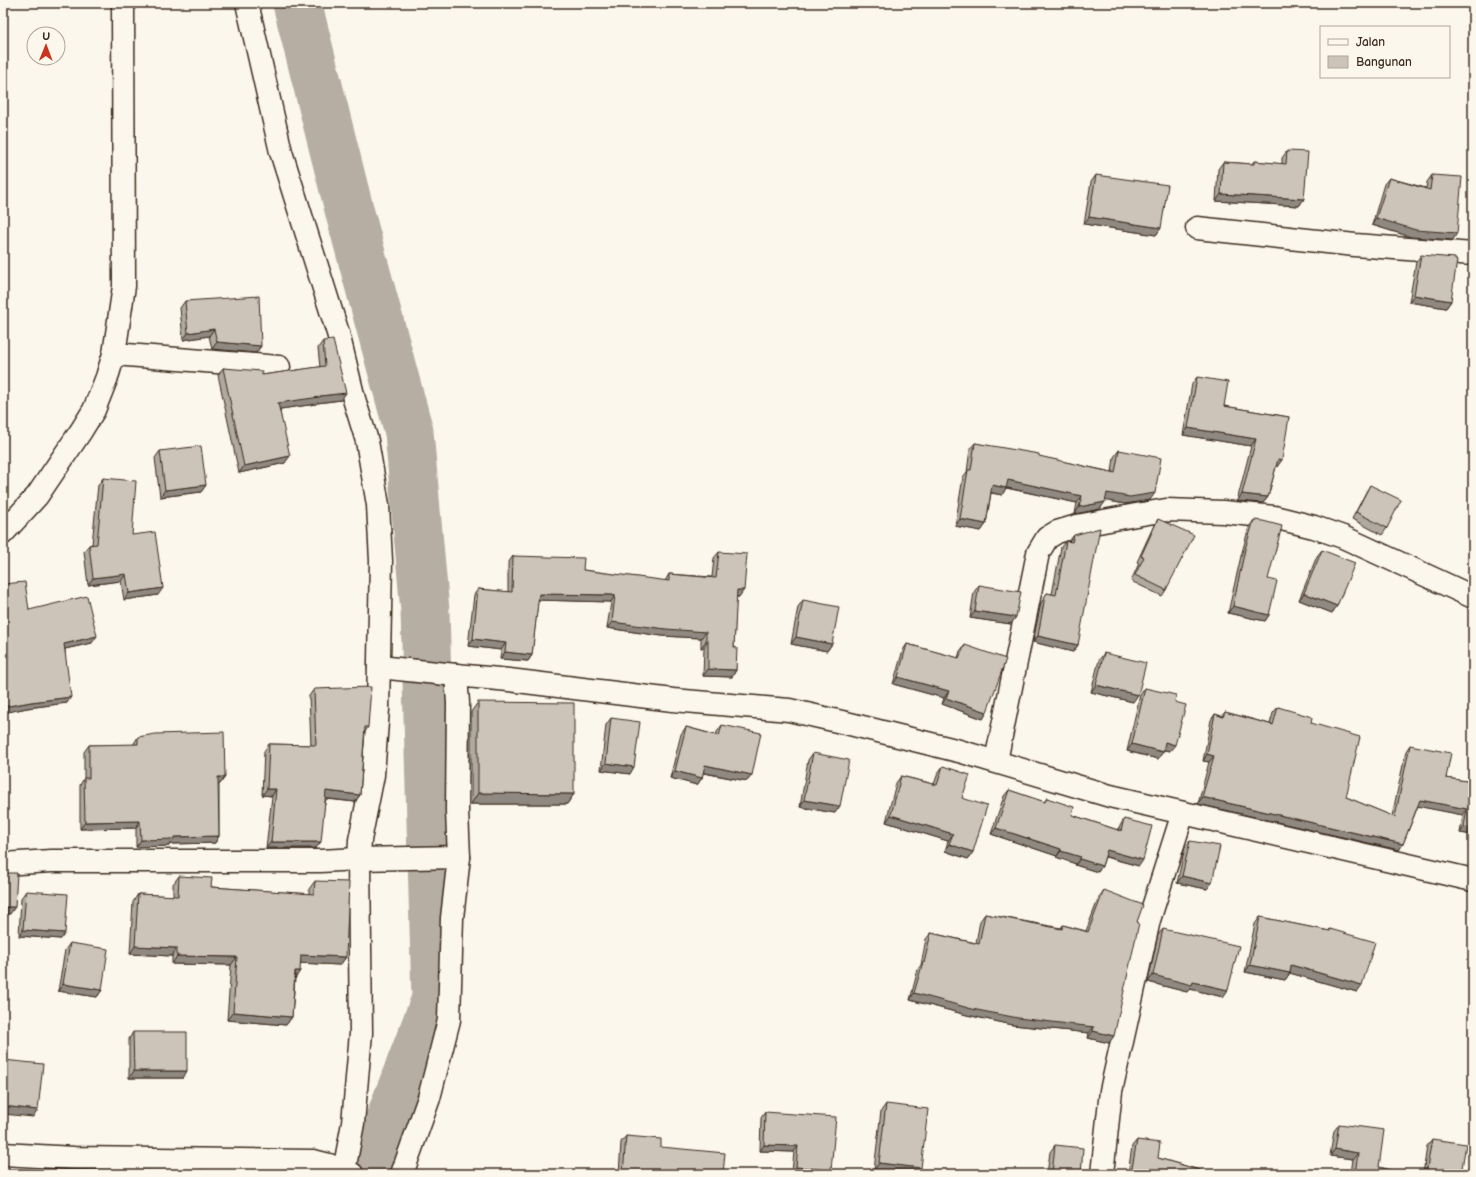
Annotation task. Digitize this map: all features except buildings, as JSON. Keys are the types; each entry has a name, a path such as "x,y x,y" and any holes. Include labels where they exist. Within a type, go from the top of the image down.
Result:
{"street":[{"path":"3,533 36,496 81,431 94,410 114,354 124,286 123,3"},
{"path":"3,1154 96,1158 313,1161 329,1165 346,1173 353,1123 361,1033 359,858 362,825 373,775 383,667 381,561 378,504 366,441 338,333 281,152 247,3"},
{"path":"1196,228 1355,245 1473,254"},
{"path":"114,354 279,367"},
{"path":"996,761 1038,553 1048,538 1057,532 1085,525 1166,510 1222,512 1274,517 1314,527 1343,537 1473,597"},
{"path":"383,667 509,680 674,700 789,710 996,761 1110,796 1473,880"},
{"path":"402,1174 429,1098 449,1020 452,857 457,811 458,703 456,675"},
{"path":"1102,1174 1111,1090 1148,920 1183,813"},
{"path":"3,864 51,861 320,861 359,858 396,859 452,857"}],"waterway":[{"path":"297,3 351,217 409,432 425,611 436,999 369,1174"}]}
